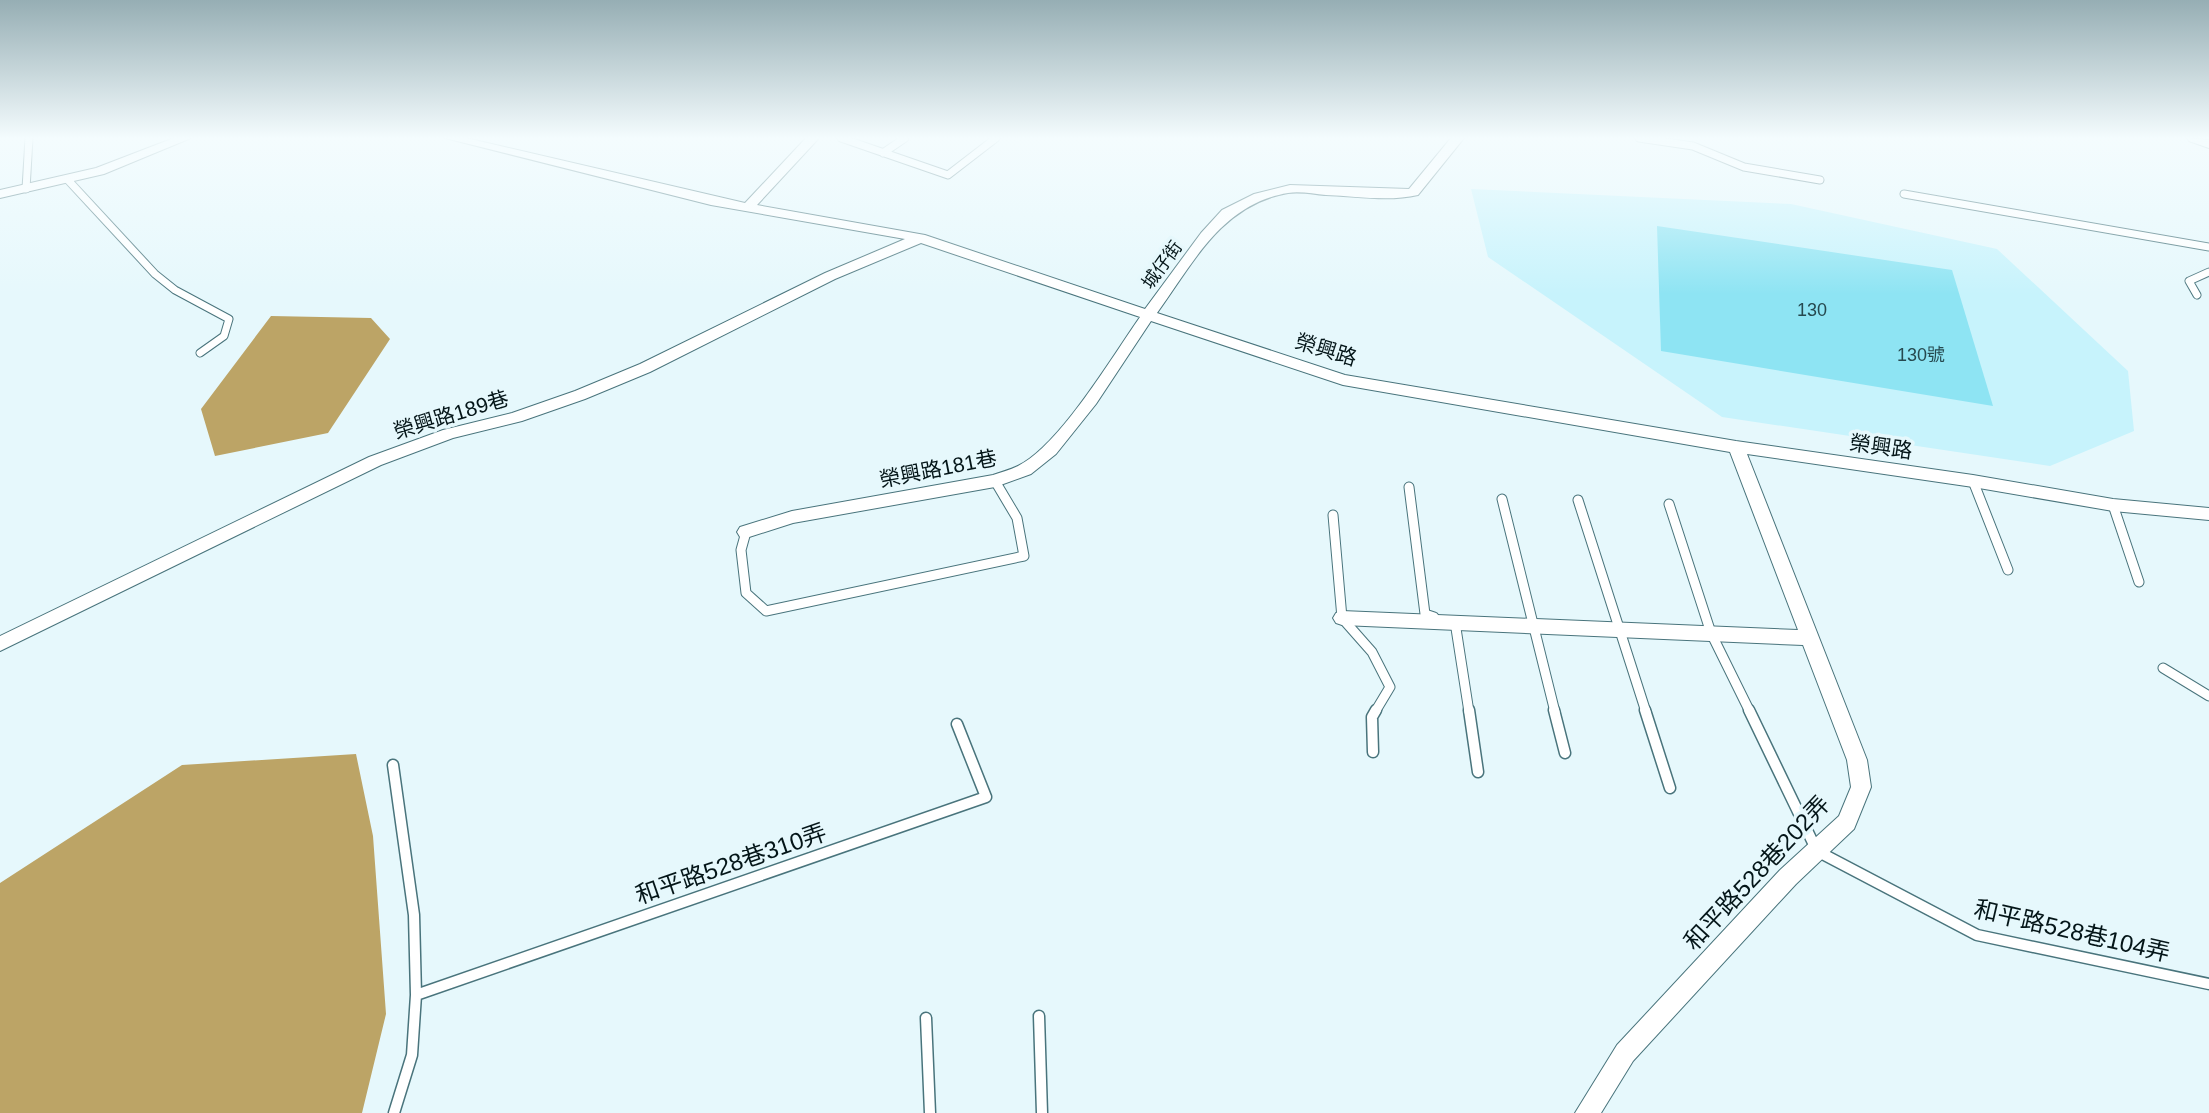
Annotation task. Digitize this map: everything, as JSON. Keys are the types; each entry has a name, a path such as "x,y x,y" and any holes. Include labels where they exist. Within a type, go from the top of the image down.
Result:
{"street":[{"path":"0,194 21,190"},
{"name":"榮興路","path":"665,190 711,201 920,238 1343,380 1736,447 1973,481 2113,505 2209,514"},
{"path":"748,207 764,190"},
{"name":"城仔街","path":"1148,315 1206,236 1227,213 1259,197 1286,190"},
{"name":"城仔街","path":"1310,190 1396,194 1415,190"},
{"name":"榮興路189巷","path":"0,643 374,461 449,434 516,417 580,395 645,368 830,276 920,238"},
{"name":"榮興路181巷","path":"746,533 792,517 995,481 1026,470 1050,450 1091,400 1148,315"},
{"name":"和平路528巷202弄","path":"1587,1113 1625,1053 1788,877 1847,822 1861,786 1857,760 1736,447"},
{"path":"1342,618 1811,638"}],"lane":[{"path":"77,190 166,284 197,304 215,309 229,319 229,328 224,338 200,353"},
{"path":"1904,194 2209,247"},
{"path":"2197,295 2189,281 2209,272"},
{"path":"746,533 741,550 746,593 766,611 1024,556 1017,518 995,481"},
{"path":"1973,481 2008,570"},
{"path":"1409,486 1425,614 1455,622 1478,772"},
{"path":"1502,499 1566,752"},
{"path":"1578,500 1617,629 1670,788"},
{"path":"1669,504 1711,633 1817,851"},
{"path":"2113,505 2139,582"},
{"path":"1333,515 1342,618 1372,652 1390,687 1372,718 1373,752"},
{"path":"2163,668 2209,696"},
{"name":"和平路528巷310弄","path":"416,995 986,797 957,724"},
{"path":"393,765 414,915 416,995 412,1055 394,1113"},
{"name":"和平路528巷104弄","path":"1817,851 1977,935 2209,984"},
{"path":"1039,1016 1042,1113"},
{"path":"926,1018 930,1113"}],"shaded area":[{"path":"1471,190 1791,204 1997,249 2128,371 2134,431 2050,466 1722,417 1488,257"},
{"path":"271,316 371,318 390,339 328,433 215,456 201,409"},
{"path":"356,754 373,836 386,1014 362,1113 0,1113 0,883 182,765"}],"building":[{"path":"1657,226 1952,270 1993,406 1661,351"}]}
